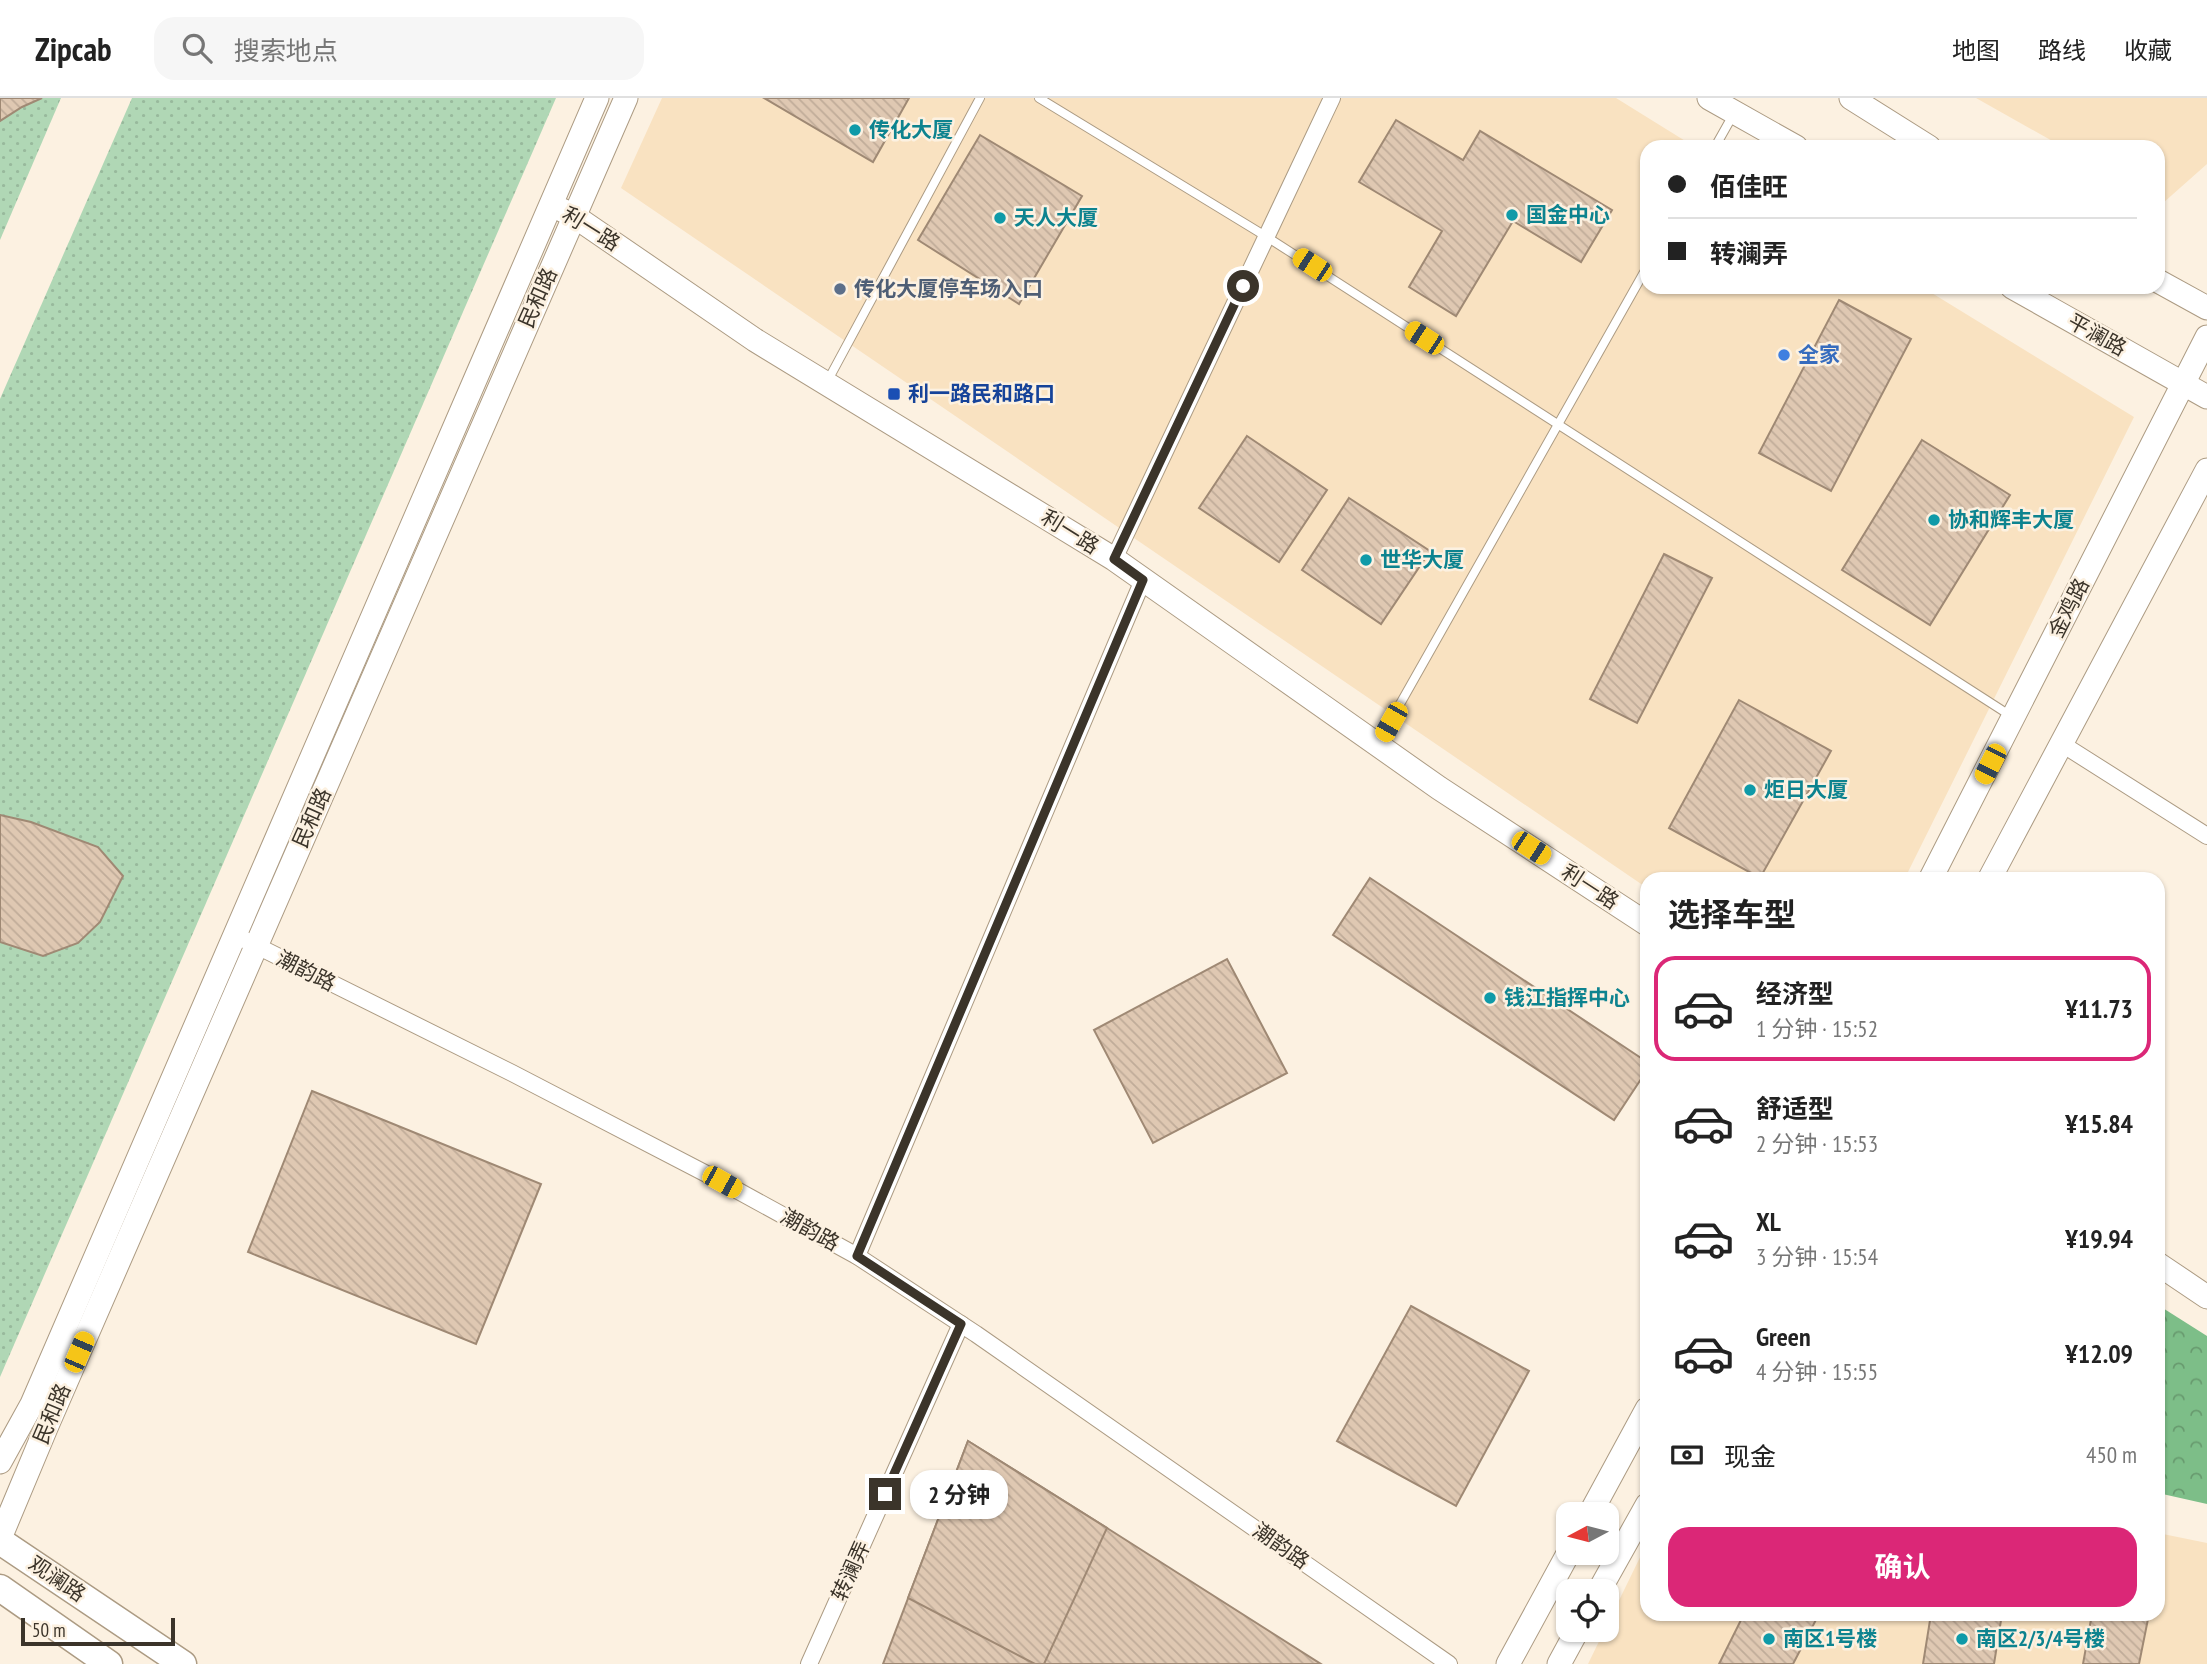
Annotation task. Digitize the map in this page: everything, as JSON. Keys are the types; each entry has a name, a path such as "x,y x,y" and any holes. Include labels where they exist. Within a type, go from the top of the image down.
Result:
{"main road":[{"name":"民和路","path":"0,1462 32,1404 597,98"},
{"name":"民和路","path":"0,1540 51,1415 626,98"},
{"path":"1709,98 1784,140"},
{"path":"1851,98 1918,140"},
{"name":"利一路","path":"551,206 574,216 755,340 1114,559 1439,788 1640,919"},
{"path":"2165,285 2207,308"},
{"name":"平澜路","path":"2024,294 2207,397"},
{"name":"金鸡路","path":"1934,872 2207,337"},
{"path":"1993,872 2207,470"},
{"path":"2165,1269 2207,1297"},
{"path":"1597,1502 1640,1422"},
{"path":"1606,1579 1640,1518"},
{"name":"观澜路","path":"0,1540 183,1664"},
{"path":"1508,1664 1562,1565"},
{"name":"观澜路","path":"0,1588 109,1664"},
{"path":"1559,1664 1571,1642"}],"street":[{"path":"1114,559 1332,98"},
{"path":"857,1256 1143,580"},
{"path":"2062,744 2207,836"},
{"name":"潮韵路","path":"235,935 673,1156 857,1256 961,1324 1449,1664"},
{"name":"转澜弄","path":"809,1664 961,1324"}],"lane":[{"path":"827,382 980,98"},
{"path":"1039,98 1267,237 2014,718"},
{"path":"1719,140 1734,112"},
{"path":"1378,745 1640,279"}],"shaded area":[{"path":"662,98 1616,98 1684,140 1640,140 1640,294 1933,294 2134,417 1908,872 1640,872 1640,883 621,188"},
{"path":"1976,98 2207,98 2207,164 2165,201 2165,140 2051,140"},
{"path":"2165,1534 2207,1543 2207,1664 1588,1664 1599,1642 1619,1642 1619,1600 1640,1557 1640,1621 2165,1621"}],"green space":[{"path":"0,98 61,98 0,240"},
{"path":"132,98 556,98 0,1377 0,399"},
{"path":"2165,1309 2207,1336 2207,1504 2165,1495"}],"building":[{"path":"0,98 42,98 0,121"},
{"name":"传化大厦","path":"764,98 909,98 873,162"},
{"name":"国金中心","path":"1396,120 1463,160 1480,131 1612,210 1581,262 1513,221 1456,316 1409,287 1442,231 1359,182"},
{"name":"天人大厦","path":"980,135 1082,196 1019,304 918,240"},
{"path":"1839,300 1911,339 1831,491 1759,453"},
{"path":"1247,436 1327,490 1279,562 1199,508"},
{"name":"协和辉丰大厦","path":"1922,440 2010,495 1930,625 1842,570"},
{"name":"世华大厦","path":"1349,498 1430,551 1381,624 1302,570"},
{"path":"1664,554 1712,578 1637,723 1590,699"},
{"name":"炬日大厦","path":"1739,700 1831,751 1763,872 1749,872 1669,828"},
{"path":"0,815 31,822 98,847 123,876 100,922 78,943 43,956 0,942"},
{"name":"钱江指挥中心","path":"1370,878 1640,1057 1640,1081 1614,1120 1333,935"},
{"path":"1227,959 1287,1073 1153,1143 1094,1030"},
{"path":"312,1091 541,1184 476,1344 248,1252"},
{"path":"1411,1306 1529,1371 1456,1506 1337,1441"},
{"path":"968,1441 1107,1528 1321,1664 883,1664"},
{"path":"968,1441 1107,1528 1044,1664 1035,1664 908,1598"},
{"name":"南区1号楼","path":"1740,1621 1815,1621 1793,1664 1719,1664"},
{"name":"南区2/3/4号楼","path":"1930,1621 2001,1621 1994,1664 1923,1664"},
{"path":"2091,1621 2148,1621 2139,1664 2083,1664"}],"place":[{"name":"传化大厦","path":"855,130"},
{"name":"国金中心","path":"1512,215"},
{"name":"天人大厦","path":"1000,218"},
{"name":"传化大厦停车场入口","path":"840,289"},
{"name":"全家","path":"1784,355"},
{"name":"利一路民和路口","path":"894,394"},
{"name":"协和辉丰大厦","path":"1934,520"},
{"name":"世华大厦","path":"1366,560"},
{"name":"炬日大厦","path":"1750,790"},
{"name":"钱江指挥中心","path":"1490,998"},
{"name":"南区1号楼","path":"1769,1639"},
{"name":"南区2/3/4号楼","path":"1962,1639"}],"route":[{"path":"885,1494 961,1324 857,1256 1143,580 1114,559 1243,286"}]}
